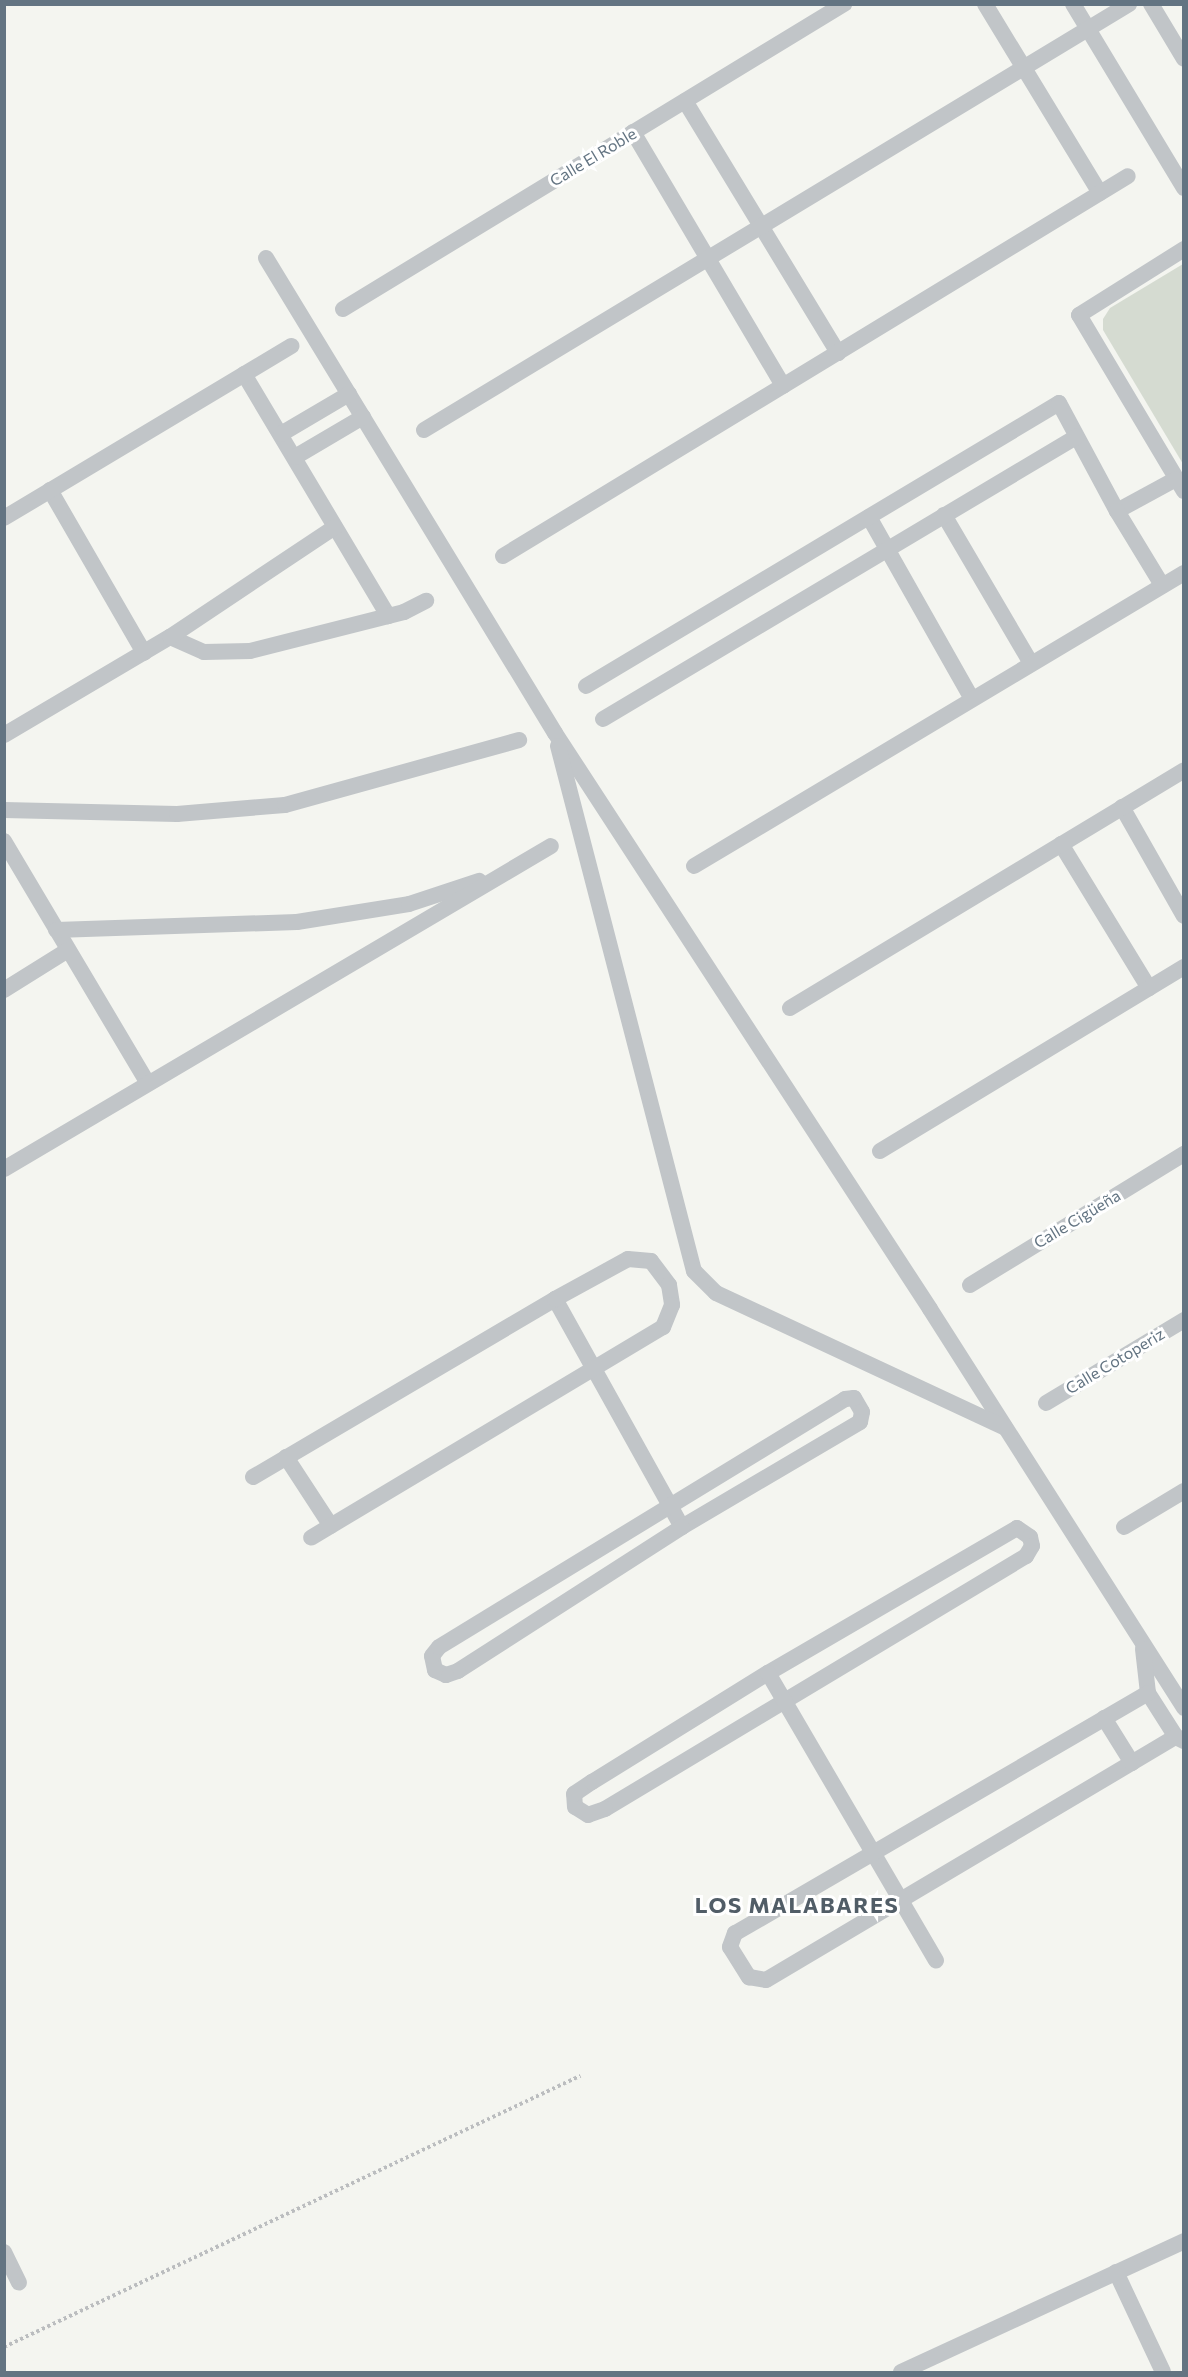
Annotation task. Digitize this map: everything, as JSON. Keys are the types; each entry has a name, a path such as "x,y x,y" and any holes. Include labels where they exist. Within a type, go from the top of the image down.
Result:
{"street":[{"name":"Calle El Roble","path":"343,309 844,4"},
{"path":"985,4 1100,193"},
{"path":"1073,4 1184,188"},
{"path":"424,430 1129,4"},
{"path":"1151,4 1184,59"},
{"path":"685,101 838,353"},
{"path":"633,132 783,386"},
{"path":"503,556 1128,176"},
{"path":"1117,512 1180,485 1079,315 1184,249"},
{"path":"266,258 555,733 1006,1428 1184,1708"},
{"path":"4,518 291,346"},
{"path":"244,374 388,616"},
{"path":"281,434 349,394"},
{"path":"586,686 1059,403 1117,512 1162,585"},
{"path":"295,457 363,417"},
{"path":"603,719 1076,436"},
{"path":"50,490 144,653"},
{"path":"944,515 1031,663"},
{"path":"869,516 972,699"},
{"path":"4,735 170,637 335,527"},
{"path":"694,866 1184,573"},
{"path":"170,637 204,652 250,651 388,616 426,601"},
{"path":"555,733 694,1271 716,1293 1006,1428"},
{"path":"4,810 177,814 285,806 519,740"},
{"path":"790,1008 1184,770"},
{"path":"1122,807 1184,916"},
{"path":"4,842 11,863 56,930 148,1084"},
{"path":"1061,844 1149,988"},
{"path":"4,1169 551,846"},
{"path":"56,930 297,922 409,904 509,871"},
{"path":"4,990 68,950"},
{"path":"880,1151 1184,967"},
{"name":"Calle Cigüeña","path":"970,1285 1184,1154"},
{"path":"253,1476 555,1299 628,1259 651,1261 667,1283 672,1305 663,1327 311,1538"},
{"path":"667,1283 694,1271"},
{"path":"555,1299 595,1367 682,1527"},
{"name":"Calle Cotoperiz","path":"1046,1403 1184,1320"},
{"path":"844,1399 859,1402 860,1422 682,1527 458,1671 446,1676 435,1670 432,1656 439,1647 668,1505 844,1399"},
{"path":"286,1457 331,1526"},
{"path":"1124,1527 1184,1491"},
{"path":"1017,1528 1030,1537 1032,1546 1026,1557 605,1809 588,1815 576,1807 574,1794 768,1673 1017,1528"},
{"path":"1142,1642 1148,1693 1180,1739 1132,1764 766,1980 749,1977 730,1947 735,1934 1148,1693"},
{"path":"768,1673 936,1961"},
{"path":"1104,1718 1132,1764"},
{"path":"901,2373 1184,2241"},
{"path":"4,2252 19,2283"},
{"path":"1116,2272 1162,2373"}],"path":[{"path":"4,2348 580,2076"}],"shaded area":[{"path":"1183,264 1183,464 1103,330 1103,319 1110,308"}],"district":[{"name":"LOS MALABARES","path":"797,1905"}]}
